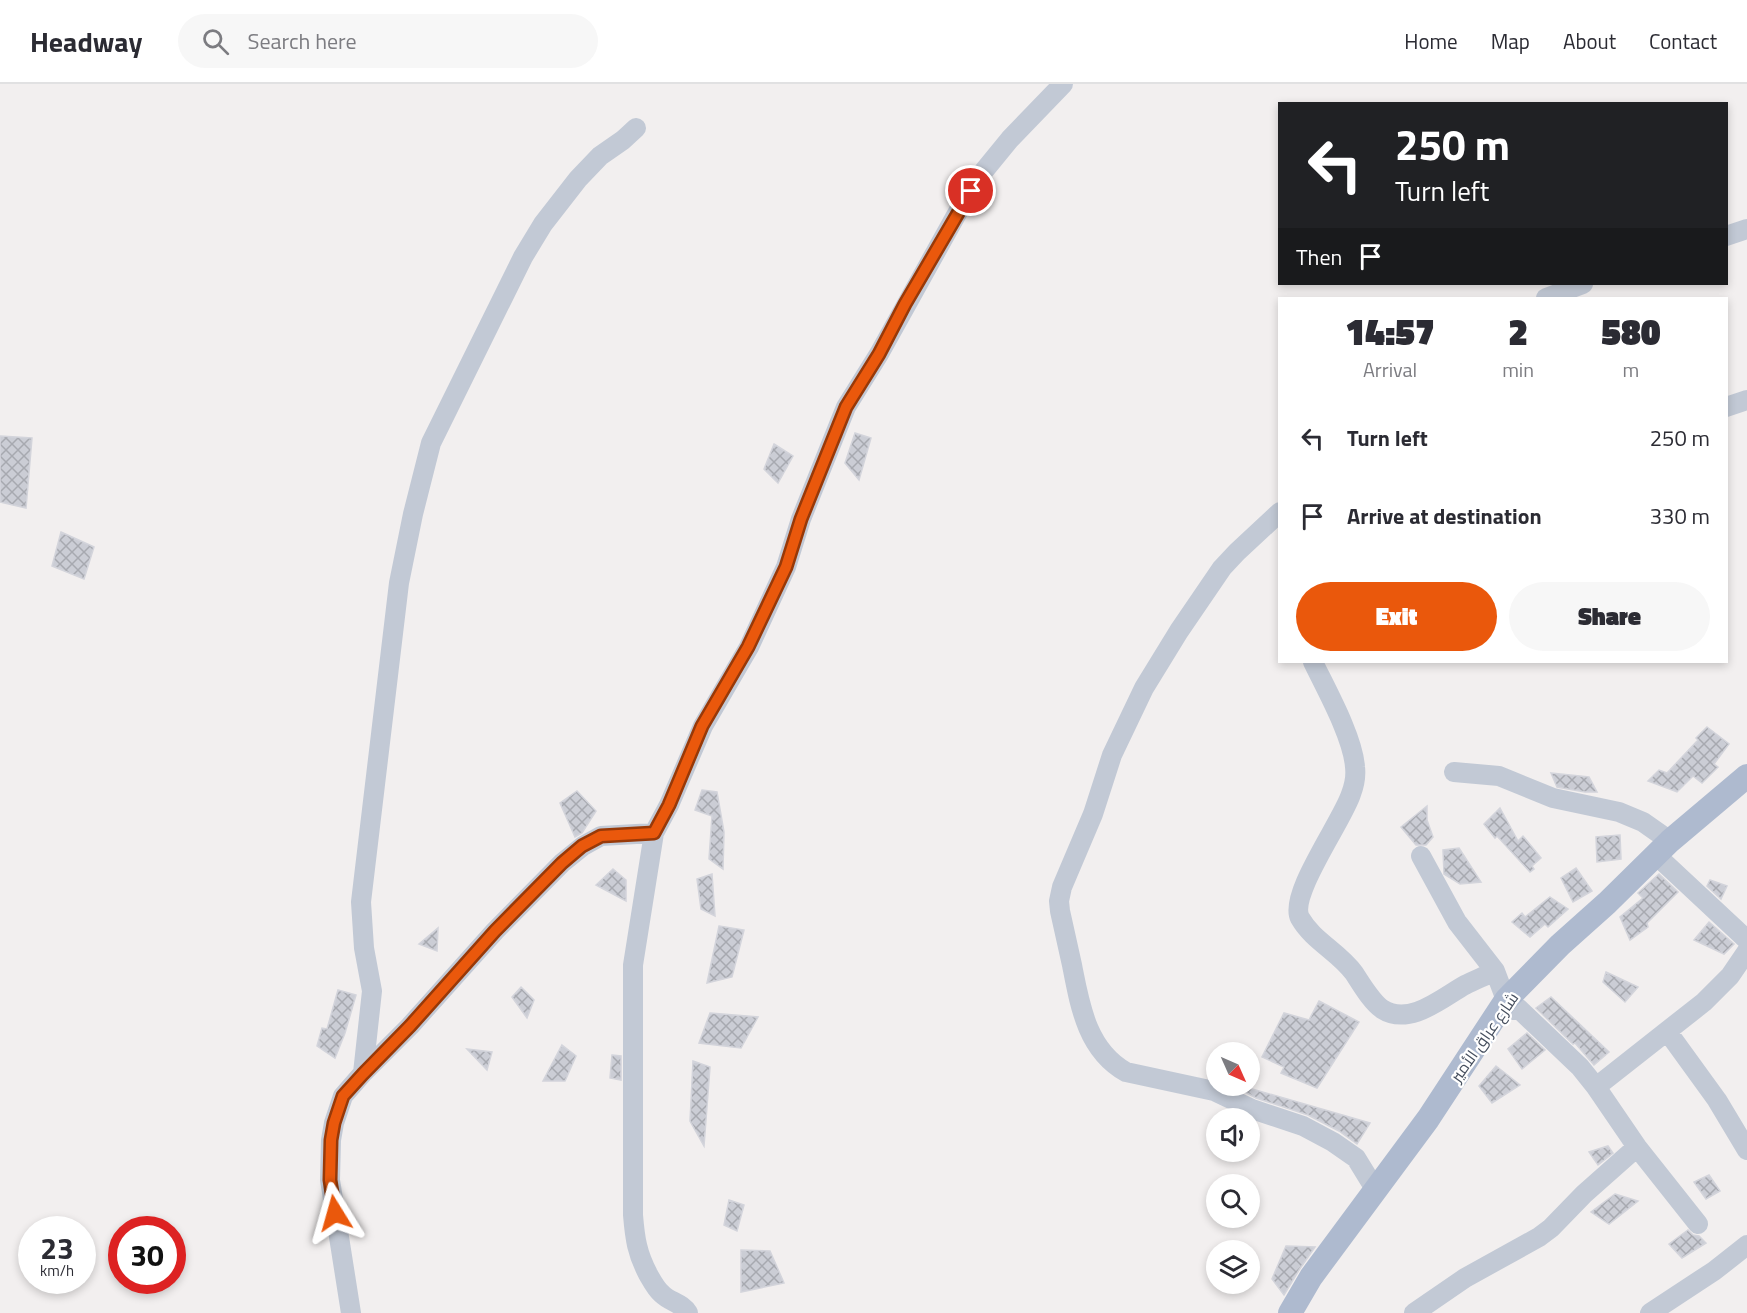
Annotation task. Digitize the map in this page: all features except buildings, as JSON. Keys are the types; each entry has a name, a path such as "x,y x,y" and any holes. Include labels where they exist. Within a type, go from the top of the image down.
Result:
{"main road":[{"name":"شارع عراق الأمير","path":"1290,1313 1311,1277 1428,1119 1502,1006 1560,945 1663,848 1747,776"}],"street":[{"path":"688,1313 681,1305 661,1294 654,1285 640,1259 635,1240 633,1215 633,965 654,833 669,805 702,726 748,647 786,567 801,519 846,407 879,354 982,172 1063,84"},
{"path":"363,1074 372,991 364,948 361,902 399,583 412,514 431,443 523,256 543,224 578,179 600,156 636,128"},
{"path":"1728,235 1747,229"},
{"path":"1549,297 1580,285"},
{"path":"1728,406 1747,400"},
{"path":"1278,514 1222,568 1144,688 1112,755 1093,814 1062,887 1059,901 1060,911 1080,1009 1091,1035 1104,1056 1114,1065 1126,1072 1214,1091 1252,1109 1303,1126 1333,1142 1356,1158 1375,1189"},
{"path":"1312,663 1353,750 1355,769 1351,795 1298,901 1299,915 1309,931 1352,970 1374,1001 1382,1009 1392,1013 1413,1013 1434,1005 1465,985 1495,971"},
{"path":"1454,772 1499,776 1553,798 1583,803 1631,816 1643,822 1663,848 1747,940"},
{"path":"351,1313 331,1191 331,1140 343,1096 410,1026 495,931 562,863 582,846 601,836 654,833"},
{"path":"1421,856 1457,922 1495,971 1502,1006 1518,1008 1560,1047 1596,1087 1637,1147 1698,1224"},
{"path":"1596,1087 1687,1017 1720,988 1747,951"},
{"path":"1667,1031 1717,1100 1747,1150"},
{"path":"1414,1313 1465,1278 1539,1237 1637,1147"},
{"path":"1650,1313 1714,1271 1747,1245"}],"route":[{"path":"335,1213 330,1180 331,1140 343,1096 457,975 495,931 562,863 582,846 601,836 654,833 669,805 702,726 748,647 774,588 786,567 801,519 846,407 879,354 905,304 971,191"}]}
